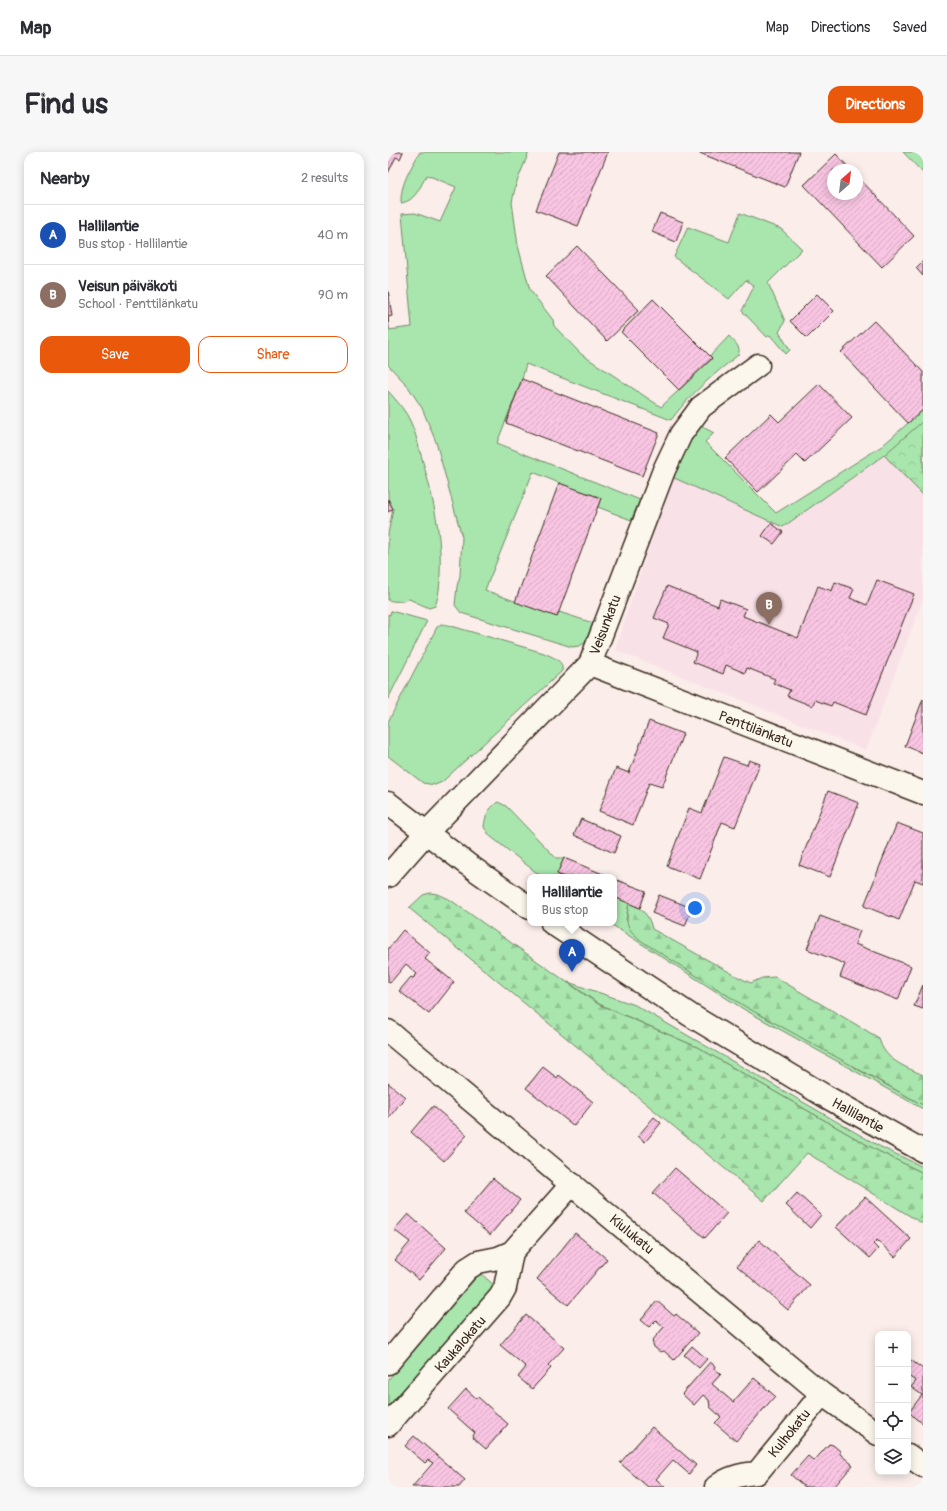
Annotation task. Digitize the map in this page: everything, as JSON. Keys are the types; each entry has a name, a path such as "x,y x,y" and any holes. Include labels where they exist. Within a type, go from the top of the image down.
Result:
{"street":[{"name":"Veisunkatu","path":"388,876 426,833 590,664 664,470 681,434 701,407 758,365"},
{"name":"Penttilänkatu","path":"590,664 923,793"},
{"path":"388,804 527,906"},
{"name":"Hallilantie","path":"557,926 697,1019 825,1096 923,1151"},
{"name":"Kiulukatu","path":"388,1031 822,1394 875,1432"},
{"path":"388,1363 467,1269 478,1262 498,1258 512,1252 572,1184"},
{"name":"Kaukalokatu","path":"388,1425 500,1297 505,1288 512,1252"},
{"name":"Kulhokatu","path":"716,1487 721,1483 739,1475 757,1480 822,1394"},
{"path":"911,1457 923,1466"}],"shaded area":[{"path":"884,455 923,495 923,599 866,750 615,650 672,477 783,527"}],"green space":[{"path":"420,152 529,152 516,184 512,202 518,246 530,290 553,320 554,326 581,354 661,407 712,359 710,356 729,336 739,350 738,355 711,377 671,420 526,364 522,379 497,443 640,500 631,520 598,507 601,498 533,472 485,590 557,617 559,612 593,623 585,643 579,646 572,647 461,613 455,605 457,586 460,576 462,537 436,442 422,408 407,385 388,365 388,330 412,327 402,214 415,213 440,222 456,187 427,175 414,196 406,202 401,203 404,183"},
{"path":"903,152 923,152 923,173"},
{"path":"740,213 781,229 802,249 768,283 785,321 779,332 790,350 786,354 770,335 767,337 742,311 754,286 746,280 729,299 674,257 688,227 729,242"},
{"path":"388,391 404,410 413,427 429,484 438,528 440,581 435,606 429,608 409,599 404,601 388,600 388,534 393,509 388,499"},
{"path":"923,410 923,495 884,455 783,527 672,477 690,437 699,425 714,433 705,442 776,513 882,446"},
{"path":"923,421 923,495 884,455"},
{"path":"391,611 427,621 388,699 388,614 390,615"},
{"path":"441,624 544,653 554,658 561,664 562,671 442,782 435,785 423,783 388,756 388,722 437,627"},
{"path":"498,802 506,806 556,858 564,858 557,874 538,874 490,836 484,827 485,820 489,810"},
{"path":"430,893 438,894 449,899 598,1004 697,1047 876,1150 923,1173 923,1224 807,1153 764,1201 409,908 423,895"},
{"path":"617,898 629,903 626,920 857,1069 923,1105 923,1109 745,1010 614,926 617,926"},
{"path":"629,903 645,913 652,929 740,978 751,983 762,978 775,977 879,1038 885,1052 890,1057 902,1065 923,1075 923,1105 746,1007 643,942 628,926 627,916"},
{"path":"568,982 635,1005 879,1146 923,1167 923,1173 876,1150 697,1047 599,1004"},
{"path":"480,1273 495,1286 388,1410 388,1380"}],"building":[{"path":"388,152 403,152 400,159 396,157 388,173"},
{"path":"559,152 608,152 578,226 536,210"},
{"path":"697,152 799,152 785,187"},
{"path":"836,154 845,164 827,164 827,200 863,200 863,182 914,236 882,267 804,185"},
{"path":"660,213 683,222 676,242 652,232"},
{"path":"577,246 639,310 607,341 546,276"},
{"path":"923,261 923,276 916,268"},
{"path":"388,290 392,316 388,317"},
{"path":"817,294 834,311 807,338 790,321"},
{"path":"653,299 712,358 679,390 621,332"},
{"path":"874,321 923,372 923,410 908,423 841,352"},
{"path":"522,379 659,433 642,476 506,423"},
{"path":"819,384 852,418 805,463 797,455 758,492 725,458 771,414 779,422"},
{"path":"559,483 601,498 557,617 515,602"},
{"path":"388,499 393,509 388,512"},
{"path":"771,523 783,532 774,544 762,536"},
{"path":"877,580 914,594 866,715 833,702 831,706 815,700 812,706 787,696 790,690 773,683 775,679 747,668 745,673 726,665 723,674 693,662 697,652 663,638 669,624 654,618 667,586 718,606 720,599 746,609 743,616 798,638 818,586 832,591 835,582 854,589 850,598 867,605"},
{"path":"923,699 923,753 905,746"},
{"path":"649,721 683,734 662,787 649,783 633,825 599,811 616,768 629,773"},
{"path":"724,757 747,765 749,760 760,764 735,827 722,822 700,879 667,866 689,808 702,813"},
{"path":"828,791 859,803 830,877 799,865"},
{"path":"581,819 621,836 614,853 574,835"},
{"path":"897,823 923,833 923,883 915,880 899,920 864,906"},
{"path":"564,858 603,874 557,874"},
{"path":"617,880 646,891 640,908 617,898"},
{"path":"659,895 692,908 685,926 652,913"},
{"path":"820,916 860,931 855,944 911,966 898,1000 840,977 845,964 807,949"},
{"path":"403,930 430,953 425,959 454,982 429,1014 399,991 411,977 413,978 417,974 406,964 390,983 388,982 388,949"},
{"path":"923,985 923,1009 914,1006"},
{"path":"543,1067 557,1078 559,1075 593,1102 574,1126 526,1088"},
{"path":"388,1083 405,1097 388,1119"},
{"path":"433,1106 467,1135 444,1161 411,1132"},
{"path":"654,1117 661,1123 645,1142 638,1136"},
{"path":"675,1168 727,1213 705,1238 653,1193"},
{"path":"493,1178 520,1200 490,1235 464,1213"},
{"path":"797,1193 821,1215 810,1228 786,1205"},
{"path":"865,1197 911,1239 895,1257 877,1240 873,1244 878,1249 870,1258 836,1227"},
{"path":"408,1214 446,1248 419,1280 395,1260 410,1242 394,1230"},
{"path":"575,1233 607,1259 568,1305 537,1279"},
{"path":"759,1240 810,1285 788,1310 737,1266"},
{"path":"657,1301 674,1316 676,1314 698,1333 674,1360 664,1351 660,1352 654,1347 652,1341 664,1327 656,1320 649,1327 641,1320"},
{"path":"526,1315 564,1348 548,1365 551,1368 532,1389 518,1377 526,1367 500,1345"},
{"path":"692,1346 707,1359 699,1368 684,1355"},
{"path":"911,1360 923,1369 923,1423 911,1414 911,1409 922,1395 911,1387 916,1381 911,1378"},
{"path":"710,1362 721,1374 712,1384 733,1402 754,1378 775,1396 736,1441 715,1423 721,1417 710,1407 709,1400 703,1395 694,1405 682,1394"},
{"path":"466,1389 476,1398 478,1397 508,1424 486,1449 472,1437 475,1433 448,1409"},
{"path":"652,1427 696,1465 689,1474 673,1460 656,1479 665,1487 648,1487 620,1463"},
{"path":"414,1436 465,1480 459,1487 412,1487 433,1463 428,1460 425,1463 405,1446"},
{"path":"829,1444 833,1445 840,1451 840,1454 853,1465 834,1487 805,1487 791,1475 808,1456 814,1461"}],"place":[{"name":"Veisun päiväkoti","path":"769,625"},
{"name":"Hallilantie","path":"572,972"}]}
